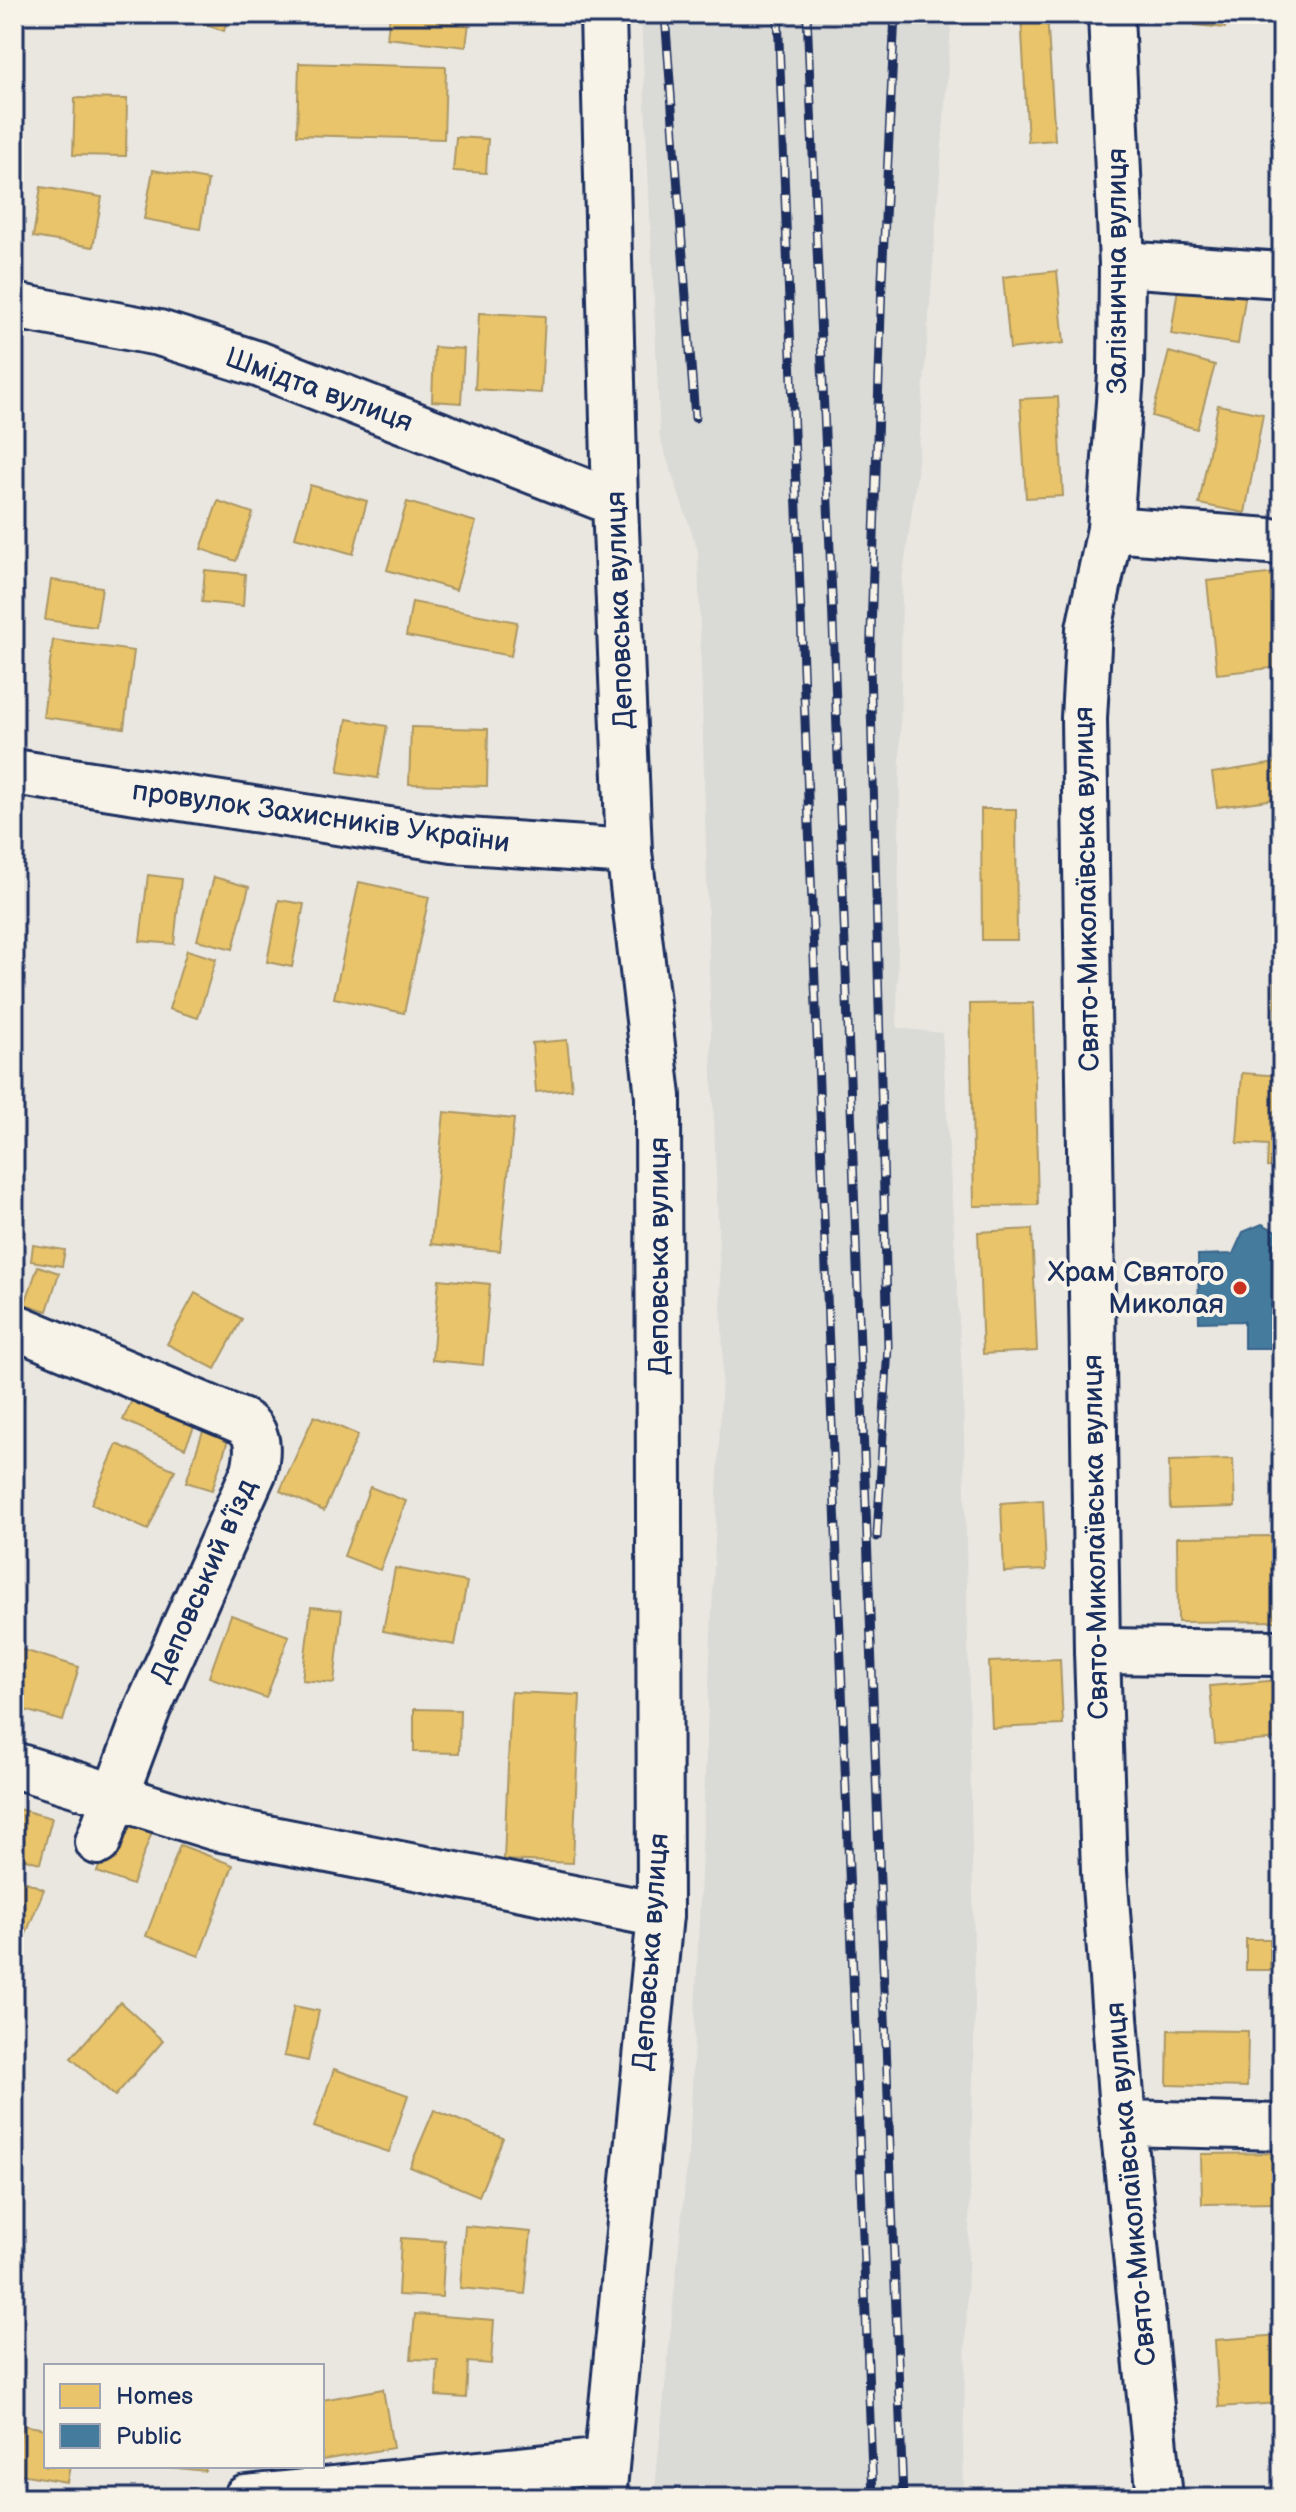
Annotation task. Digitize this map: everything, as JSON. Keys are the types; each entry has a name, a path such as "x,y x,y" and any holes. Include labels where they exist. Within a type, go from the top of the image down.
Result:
{"street":[{"name":"Деповська вулиця","path":"603,14 615,503 629,852 658,1096 660,1915 605,2480"},
{"name":"Залізнична вулиця","path":"1110,529 1121,374 1122,264 1111,14"},
{"path":"1122,264 1282,275"},
{"name":"Шмідта вулиця","path":"14,306 159,333 258,364 615,503"},
{"path":"1110,529 1282,542"},
{"name":"Свято-Миколаївська вулиця","path":"1110,529 1089,629 1084,718 1097,1651 1104,1872 1123,2123 1160,2498"},
{"name":"провулок Захисників України","path":"14,772 453,840 629,852"},
{"name":"Деповський в’їзд","path":"14,1326 247,1424 255,1436 258,1452 254,1471 148,1708 98,1842"},
{"path":"1097,1651 1282,1653"},
{"path":"14,1765 216,1828 660,1915"},
{"path":"1123,2123 1282,2127"},
{"path":"246,2498 605,2480"}],"shaded area":[{"path":"641,14 952,14 917,474 902,582 897,1028 942,1033 963,1389 975,2002 964,2498 654,2498 690,2134 723,1352 698,551 660,438"}],"building: Homes":[{"path":"175,14 229,14 224,31"},
{"path":"390,14 470,14 466,47 387,38"},
{"path":"1021,14 1047,14 1055,140 1028,142"},
{"path":"1197,14 1227,14 1225,28 1195,25"},
{"path":"299,63 446,67 444,139 297,135"},
{"path":"75,98 127,99 126,156 73,155"},
{"path":"456,137 488,139 486,173 453,171"},
{"path":"14,167 22,168 18,202 14,201"},
{"path":"153,170 208,180 200,229 144,219"},
{"path":"41,187 102,197 93,247 33,237"},
{"path":"1057,271 1064,343 1010,349 1003,277"},
{"path":"1179,282 1246,292 1238,344 1171,334"},
{"path":"479,313 545,316 541,393 475,389"},
{"path":"434,347 464,349 461,403 432,401"},
{"path":"1169,352 1215,365 1197,429 1152,416"},
{"path":"1058,397 1063,496 1026,498 1020,399"},
{"path":"1218,405 1263,414 1245,513 1199,504"},
{"path":"310,485 367,501 353,554 295,537"},
{"path":"218,501 253,513 236,561 201,549"},
{"path":"407,502 476,522 456,590 387,570"},
{"path":"205,570 245,574 243,606 202,602"},
{"path":"1276,573 1282,628 1282,667 1217,674 1207,581"},
{"path":"51,580 102,587 96,627 45,620"},
{"path":"412,602 517,622 511,656 406,636"},
{"path":"53,640 134,651 124,728 43,717"},
{"path":"347,719 387,726 378,778 338,772"},
{"path":"411,727 488,729 487,786 409,784"},
{"path":"1282,762 1282,798 1217,807 1212,773"},
{"path":"981,809 1016,809 1017,940 982,940"},
{"path":"148,875 181,879 174,944 140,941"},
{"path":"214,877 249,887 233,949 197,940"},
{"path":"359,882 429,897 404,1013 334,998"},
{"path":"279,900 304,904 292,967 267,962"},
{"path":"187,950 216,959 198,1018 169,1009"},
{"path":"1275,974 1282,974 1282,1070 1276,1070"},
{"path":"1033,1003 1038,1205 974,1206 970,1004"},
{"path":"567,1040 572,1089 536,1092 532,1043"},
{"path":"1242,1073 1282,1076 1282,1168 1267,1167 1268,1145 1237,1143"},
{"path":"444,1112 514,1119 500,1251 431,1244"},
{"path":"1032,1229 1037,1351 983,1354 978,1232"},
{"path":"33,1245 65,1250 62,1266 31,1261"},
{"path":"38,1266 59,1273 47,1311 25,1304"},
{"path":"439,1279 490,1284 483,1365 432,1360"},
{"path":"195,1293 242,1319 215,1369 167,1344"},
{"path":"136,1391 198,1418 185,1448 123,1420"},
{"path":"14,1393 24,1396 14,1435"},
{"path":"314,1416 358,1435 324,1511 280,1491"},
{"path":"203,1431 228,1440 212,1490 186,1482"},
{"path":"117,1444 175,1470 148,1530 91,1504"},
{"path":"1233,1459 1235,1507 1170,1509 1169,1461"},
{"path":"370,1487 406,1501 380,1570 344,1556"},
{"path":"1043,1500 1046,1570 1004,1572 1001,1503"},
{"path":"1272,1536 1272,1570 1282,1570 1282,1621 1178,1622 1177,1537"},
{"path":"395,1568 467,1582 455,1645 383,1631"},
{"path":"311,1607 342,1610 334,1683 302,1680"},
{"path":"231,1615 289,1636 266,1698 209,1677"},
{"path":"20,1649 79,1667 63,1721 14,1707 14,1671"},
{"path":"1060,1659 1063,1725 992,1728 989,1662"},
{"path":"1282,1680 1282,1739 1215,1744 1210,1686"},
{"path":"511,1692 580,1695 573,1863 504,1860"},
{"path":"414,1709 460,1710 459,1753 414,1752"},
{"path":"14,1808 52,1818 40,1863 14,1856"},
{"path":"118,1815 153,1829 132,1885 97,1872"},
{"path":"180,1845 233,1865 199,1956 146,1936"},
{"path":"14,1877 44,1889 26,1934 14,1929"},
{"path":"1246,1939 1270,1939 1270,1970 1246,1970"},
{"path":"120,2002 163,2041 115,2096 71,2058"},
{"path":"294,2006 319,2011 308,2061 284,2056"},
{"path":"1168,2030 1248,2031 1247,2087 1167,2085"},
{"path":"334,2069 408,2095 389,2152 314,2127"},
{"path":"434,2110 503,2138 479,2196 410,2167"},
{"path":"1282,2153 1282,2203 1202,2204 1201,2154"},
{"path":"465,2226 531,2232 525,2294 460,2288"},
{"path":"401,2238 445,2241 442,2297 398,2295"},
{"path":"415,2314 494,2320 491,2364 468,2362 466,2398 436,2396 438,2360 411,2359"},
{"path":"1282,2335 1282,2403 1219,2407 1215,2340"},
{"path":"383,2389 393,2448 324,2460 324,2400"},
{"path":"22,2425 44,2429 44,2468 70,2468 67,2482 14,2473"},
{"path":"177,2468 206,2468 205,2471"}],"building: Public":[{"name":"Храм Святого Миколая","path":"1262,1224 1282,1234 1282,1348 1244,1348 1244,1321 1199,1322 1198,1255 1233,1254 1243,1232"}],"railway":[{"path":"665,14 695,418"},
{"path":"778,14 873,2498"},
{"path":"807,14 832,597 903,2498"},
{"path":"877,1537 888,1346 870,666 882,280 895,14"}],"place":[{"name":"Храм Святого Миколая","path":"1240,1288"}]}
